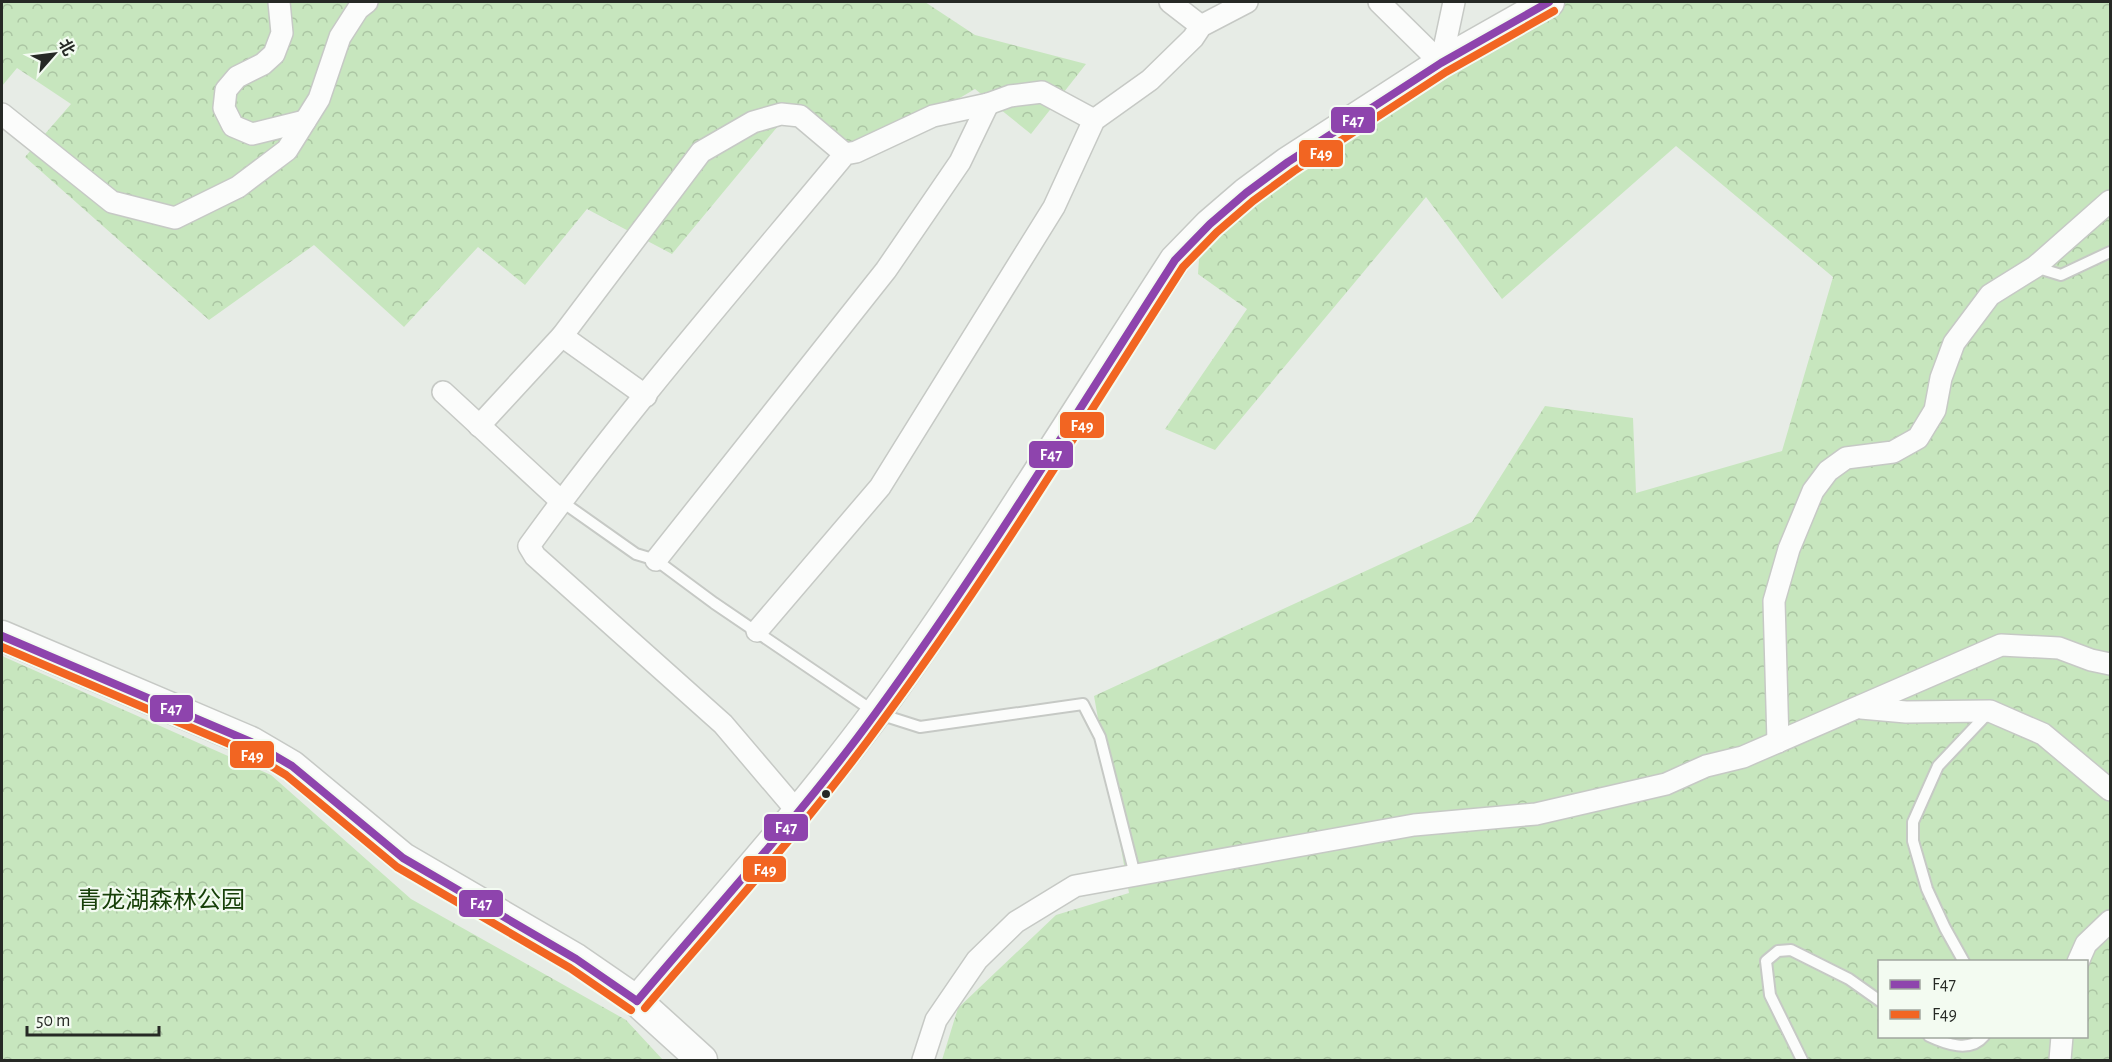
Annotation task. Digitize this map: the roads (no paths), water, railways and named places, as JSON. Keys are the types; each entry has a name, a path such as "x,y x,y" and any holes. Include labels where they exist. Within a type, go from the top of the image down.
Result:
{"main road":[{"path":"637,1001 845,754 876,713 990,549 1175,260 1210,224 1280,168 1534,5"},
{"path":"2,636 251,742 292,766 403,858 576,959 637,1001 702,1060"}],"street":[{"path":"279,2 282,33 274,54 263,64 237,77 226,90 224,108 233,126 252,134 305,122"},
{"path":"2,114 112,202 175,218 238,187 287,150 319,99 340,37 358,9 368,2"},
{"path":"1170,2 1201,26"},
{"path":"757,631 880,488 1054,207 1094,120 1150,81 1194,38 1201,26 1247,2"},
{"path":"1379,2 1441,63"},
{"path":"1441,63 1454,2"},
{"path":"797,811 723,724 535,556 528,546 561,501 845,154 856,152 933,116 988,104 1010,96 1042,92 1094,120"},
{"path":"656,560 886,270 960,162 988,104"},
{"path":"479,426 562,336 701,152 753,122 781,114 800,116 845,154"},
{"path":"1778,742 1774,601 1789,549 1813,491 1828,471 1846,458 1893,452 1918,438 1935,410 1941,378 1954,343 1990,295 2035,267 2110,201"},
{"path":"562,336 646,396"},
{"path":"443,392 561,501"},
{"path":"923,1060 936,1020 977,960 1016,922 1075,886 1414,825 1536,814 1666,784 1706,766 1743,757 2001,645 2059,648 2091,660 2110,664"},
{"path":"1856,708 1906,712 1990,711 2043,734 2110,790"},
{"path":"2079,960 2086,944 2110,921"},
{"path":"2060,1060 2062,1038"}],"lane":[{"path":"2035,267 2061,275 2110,252"},
{"path":"561,501 636,554 656,560 714,603 876,713 920,727 1083,704 1100,737 1136,875"},
{"path":"1963,960 1928,890 1913,841 1913,822 1938,766 1990,711"},
{"path":"1802,1060 1770,995 1766,961 1778,951 1791,950 1817,962 1850,979 1878,1000"},
{"path":"1933,1038 1947,1045 1963,1046 1974,1044 1982,1038"}],"park label":[{"name":"青龙湖森林公园","path":"161,901"}]}
